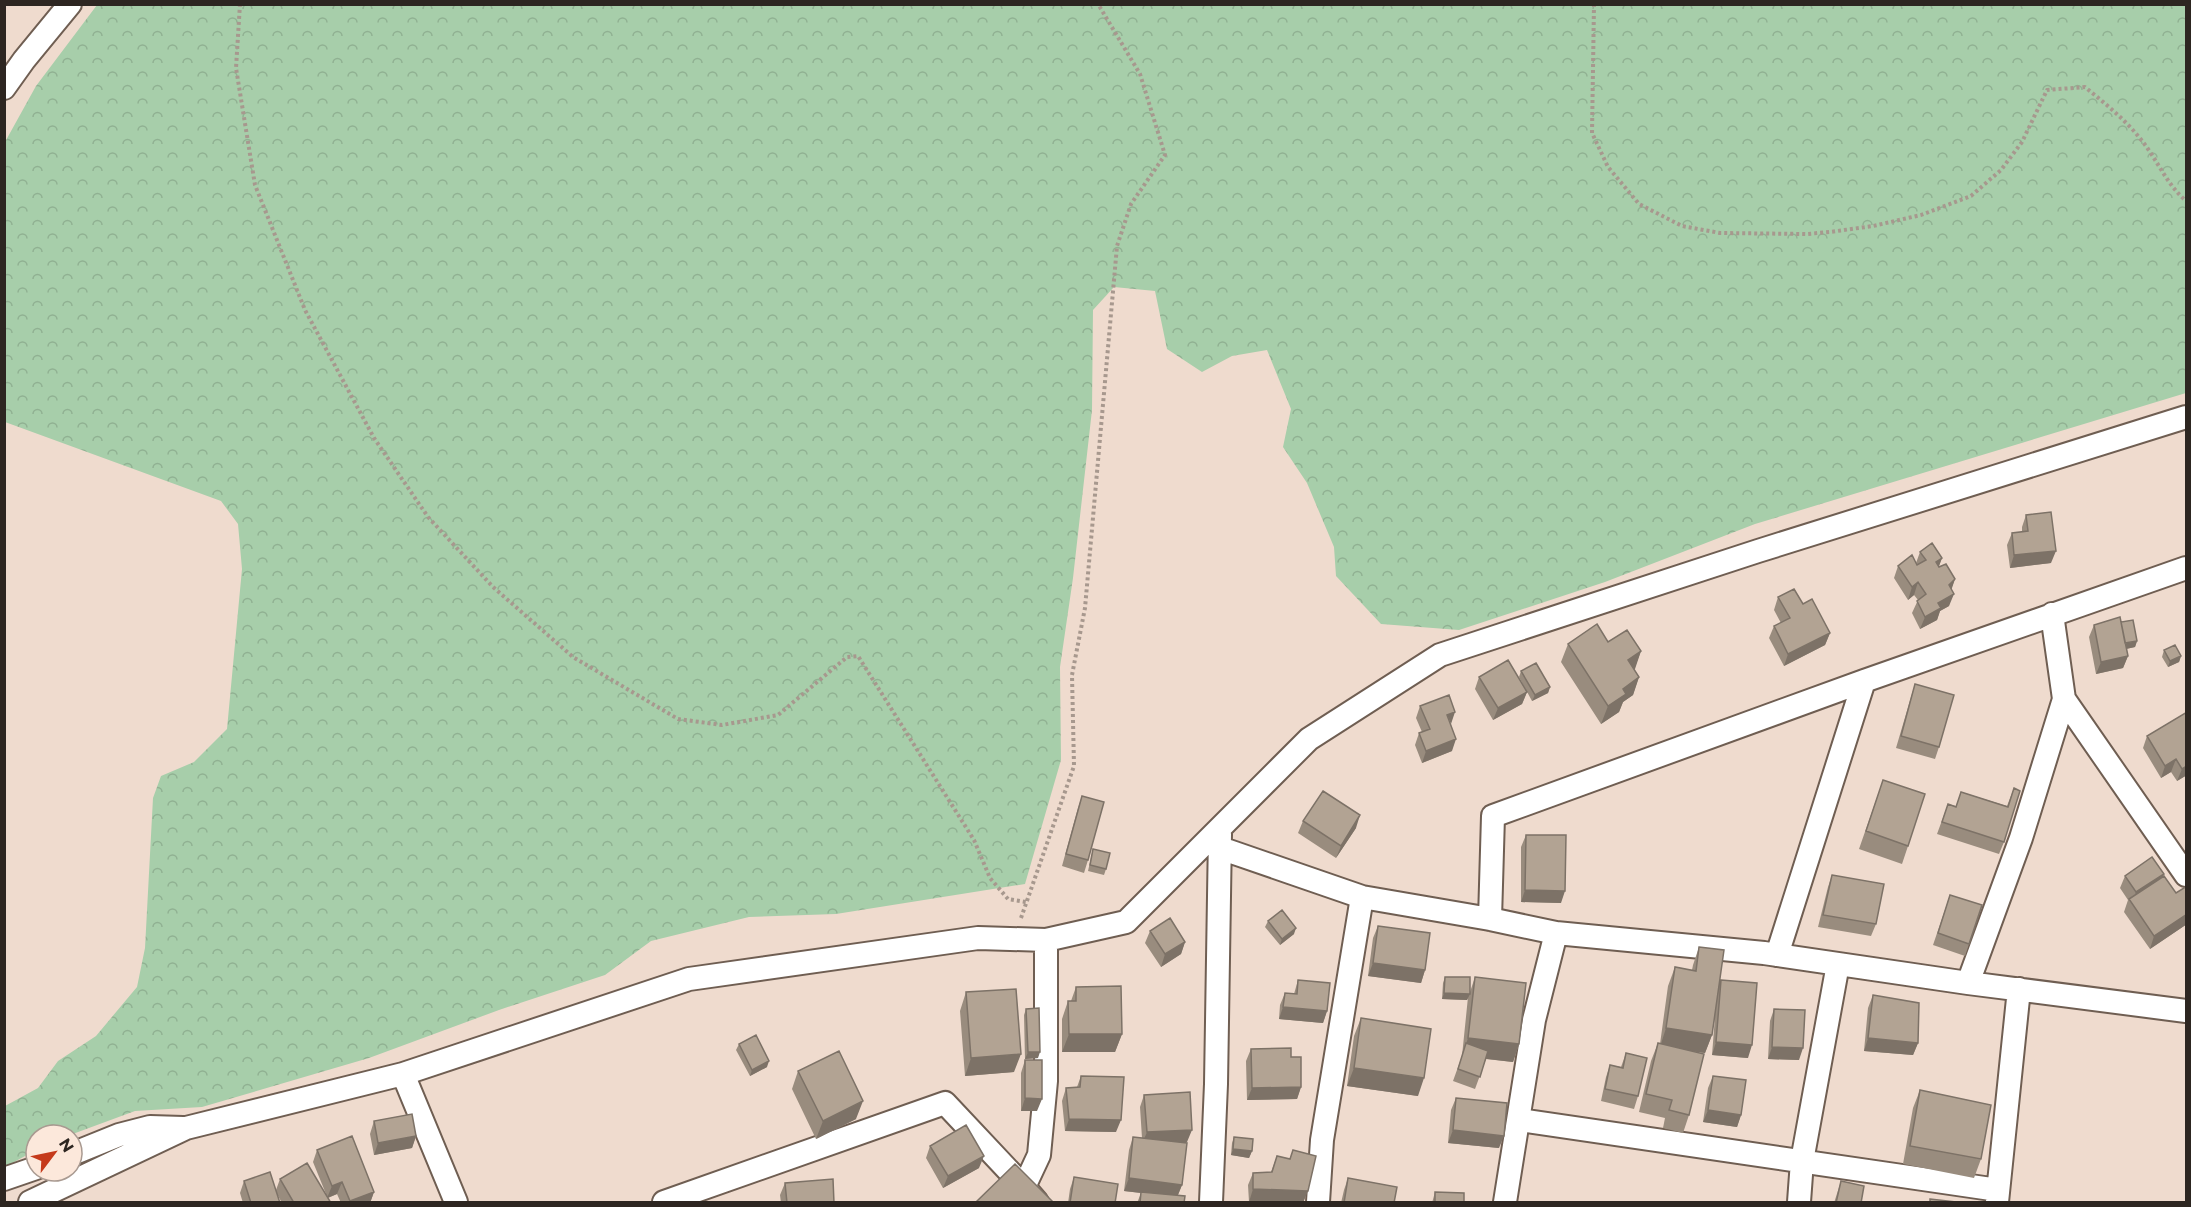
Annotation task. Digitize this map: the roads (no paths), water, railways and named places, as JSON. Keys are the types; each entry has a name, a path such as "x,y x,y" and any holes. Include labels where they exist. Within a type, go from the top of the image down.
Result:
{"street":[{"path":"4,88 70,4"},
{"path":"30,1203 186,1128 403,1074 689,979 978,938 1046,940 1126,922 1220,837 1309,739 1440,655 1758,551 2187,417"},
{"path":"1490,919 1493,816 1864,681 2187,568"},
{"path":"1968,983 2021,838 2064,699 2052,614"},
{"path":"1777,956 1864,681"},
{"path":"2064,699 2187,875"},
{"path":"1220,837 1362,897 1556,933 1777,956 2187,1011"},
{"path":"1211,1203 1216,1084 1220,837"},
{"path":"1318,1203 1322,1140 1362,897"},
{"path":"1505,1203 1534,1020 1556,933"},
{"path":"1031,1195 1040,1155 1044,1102 1046,940"},
{"path":"1799,1203 1802,1161 1838,964"},
{"path":"1519,1120 1802,1161 1998,1196 2019,989"},
{"path":"403,1074 456,1203"},
{"path":"664,1203 945,1103 1031,1195"},
{"path":"84,1149 119,1135 150,1127 186,1128"},
{"path":"4,1179 24,1172"}]}
